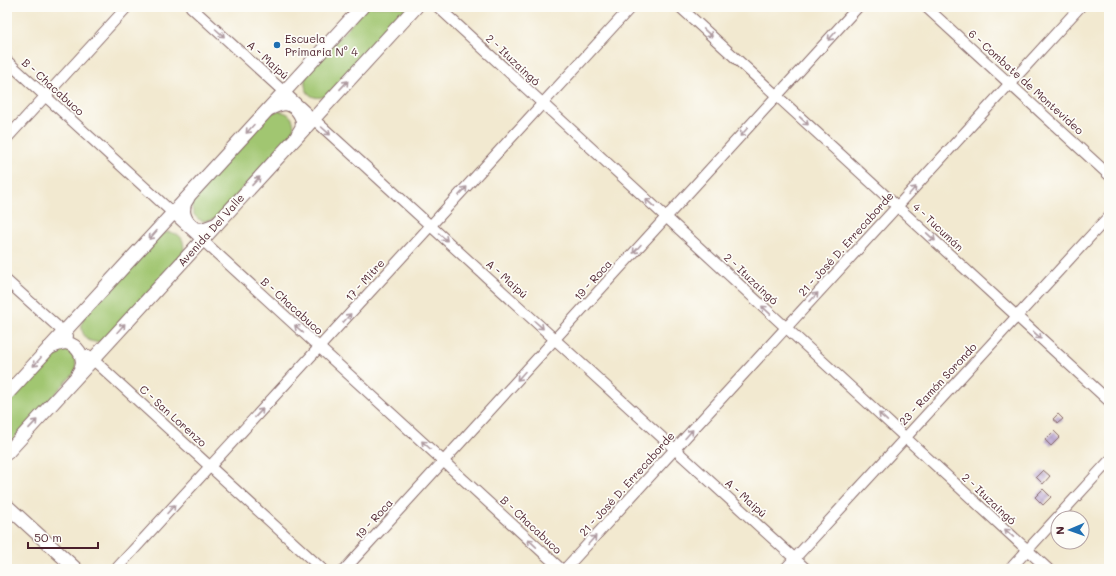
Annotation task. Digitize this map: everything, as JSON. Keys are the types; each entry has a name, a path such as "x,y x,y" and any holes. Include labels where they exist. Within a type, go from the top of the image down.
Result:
{"street":[{"path":"7,138 127,7"},
{"name":"A - Maipú","path":"191,7 806,569"},
{"path":"7,394 362,7"},
{"name":"Avenida Del Valle","path":"7,452 416,7"},
{"name":"2 - Ituzaingó","path":"438,7 1048,569"},
{"name":"17 - Mitre","path":"116,569 631,7"},
{"name":"4 - Tucumán","path":"680,7 1109,401"},
{"name":"19 - Roca","path":"345,569 858,7"},
{"name":"6 - Combate de Montevideo","path":"926,7 1109,174"},
{"name":"21 - José D. Errecaborde","path":"565,569 1080,7"},
{"name":"B - Chacabuco","path":"7,61 561,569"},
{"path":"269,108 287,104 296,109 302,116 302,126 297,136"},
{"path":"188,196 183,207 184,217 190,224 198,229 208,228 217,224"},
{"name":"23 - Ramón Sorondo","path":"785,569 1109,216"},
{"name":"C - San Lorenzo","path":"7,281 322,569"},
{"path":"49,348 58,344 67,343 76,348 82,355 82,365 78,376"},
{"path":"1010,569 1109,461"},
{"path":"7,506 76,569"}],"green space":[{"path":"367,7 407,7 407,9 329,94 323,97 313,97 309,94 305,86 306,74"},
{"path":"278,111 286,113 291,117 293,120 294,132 216,218 205,221 200,220 196,217 192,209 193,197 270,113"},
{"path":"168,232 177,234 182,238 184,253 106,339 95,342 90,341 86,338 82,330 83,318 160,234"},
{"path":"60,349 72,353 76,362 76,371 7,446 7,400 52,351"}],"building":[{"path":"1058,414 1063,419 1058,423 1053,419"},
{"path":"1054,431 1060,437 1051,446 1045,440"},
{"path":"1043,470 1050,476 1043,484 1036,477"},
{"path":"1043,489 1051,497 1043,505 1035,497"}],"place":[{"name":"Escuela Primaria N° 4","path":"277,45"}]}
